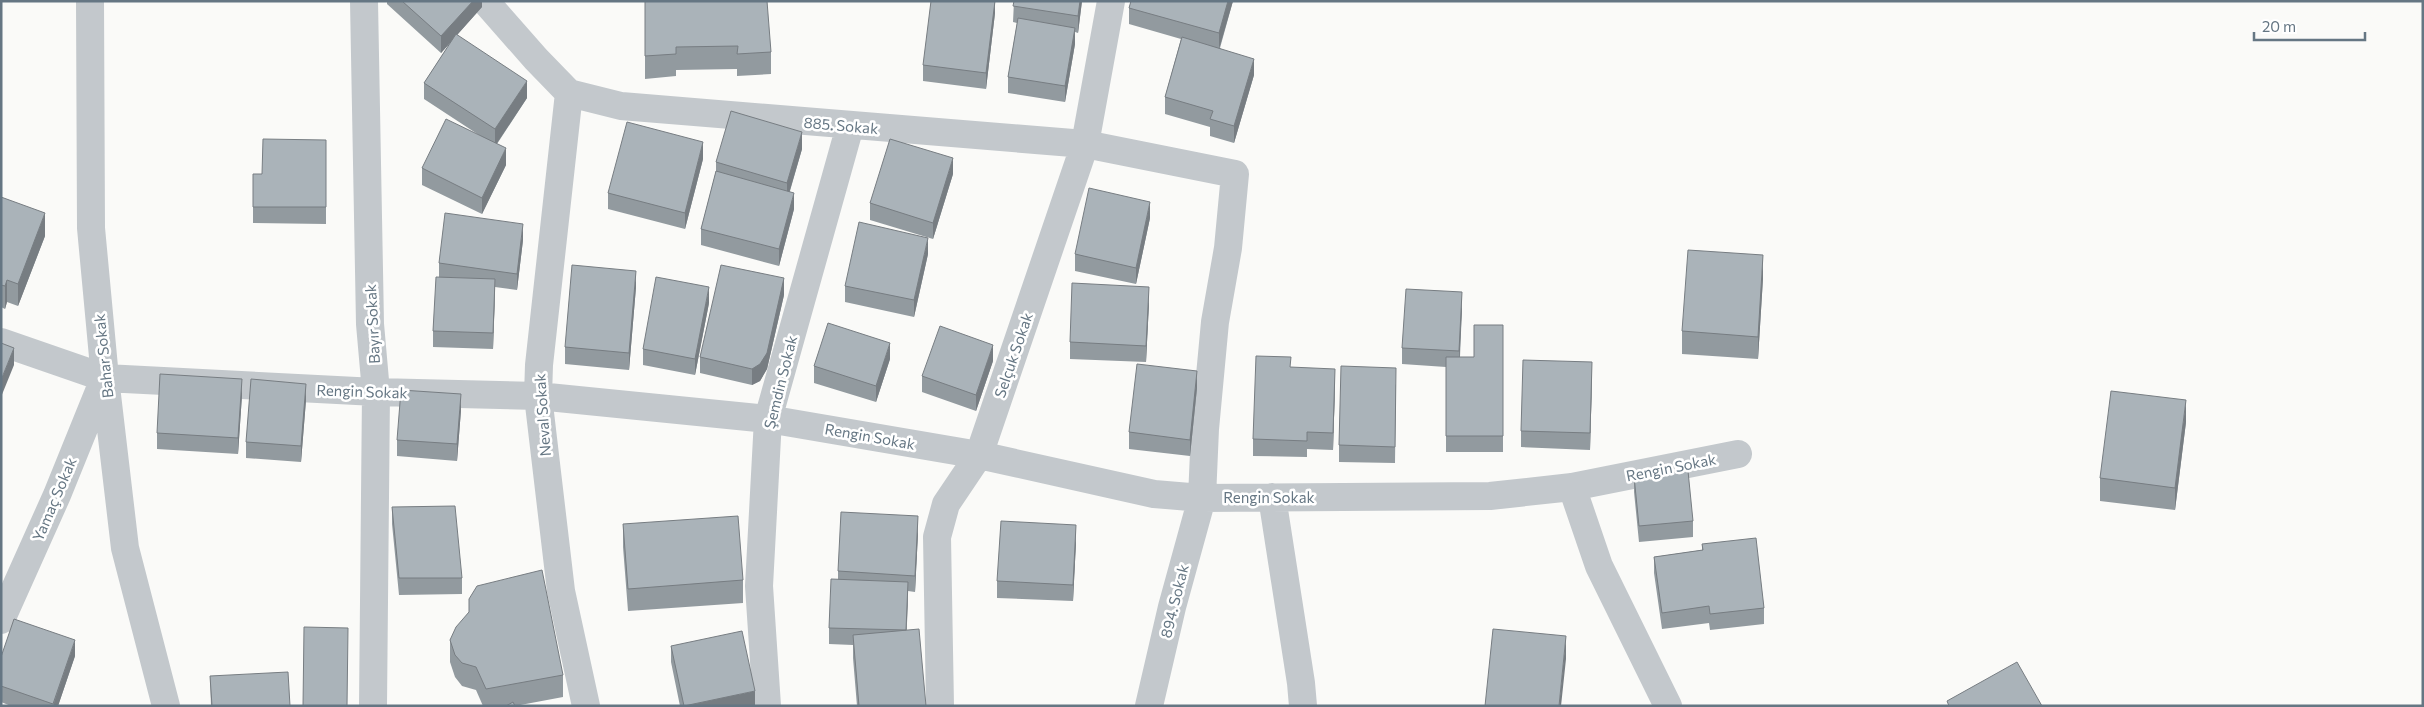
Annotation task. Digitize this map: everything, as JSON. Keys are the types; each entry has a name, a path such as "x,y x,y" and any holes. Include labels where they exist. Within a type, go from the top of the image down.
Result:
{"street":[{"name":"Bahar Sokak","path":"90,1 91,228 104,378 125,548 162,701"},
{"name":"Bayır Sokak","path":"364,1 370,324 376,392 372,706"},
{"path":"486,1 536,59 569,93"},
{"name":"Selçuk Sokak","path":"940,706 936,537 946,504 979,455 1085,144 1111,1"},
{"name":"885. Sokak","path":"569,93 620,106 1085,144 1235,174"},
{"name":"Neval Sokak","path":"569,93 539,365 538,396 562,592 586,706"},
{"name":"Şemdin Sokak","path":"766,706 758,586 768,419 850,126"},
{"name":"894. Sokak","path":"1149,706 1172,607 1202,498 1205,429 1215,322 1228,248 1235,174"},
{"name":"Rengin Sokak","path":"1,342 104,378 376,392 538,396 768,419 979,455 1154,494 1202,498 1490,496 1572,488 1738,454"},
{"name":"Yamaç Sokak","path":"1,620 57,495 104,378"},
{"path":"1572,488 1599,566 1668,706"},
{"path":"1272,497 1303,706"}],"building":[{"path":"402,1 473,1 441,36"},
{"path":"645,1 767,1 771,52 737,54 738,46 676,47 676,54 645,56"},
{"path":"931,1 995,1 986,73 923,65"},
{"path":"1014,1 1080,1 1078,16 1013,6"},
{"path":"1131,1 1228,1 1219,33 1129,8"},
{"path":"1018,18 1075,28 1065,86 1008,77"},
{"path":"456,34 527,81 495,129 424,83"},
{"path":"1182,37 1254,59 1234,126 1210,119 1213,111 1165,97"},
{"path":"731,111 802,132 787,183 716,162"},
{"path":"446,119 506,148 482,198 422,168"},
{"path":"627,122 703,142 685,213 608,193"},
{"path":"263,139 326,140 326,207 253,207 253,174 262,174"},
{"path":"890,139 953,158 933,223 870,203"},
{"path":"716,171 794,193 779,249 701,229"},
{"path":"1089,188 1150,202 1136,268 1075,254"},
{"path":"1,197 45,213 18,284 7,280 5,286 1,285"},
{"path":"445,213 523,224 517,274 439,263"},
{"path":"859,222 928,238 914,300 845,286"},
{"path":"1688,250 1763,255 1758,337 1682,331"},
{"path":"572,265 636,271 629,353 565,347"},
{"path":"721,265 784,278 767,353 760,364 752,369 700,357"},
{"path":"436,277 495,279 493,333 433,331"},
{"path":"656,277 709,287 695,359 643,349"},
{"path":"1072,283 1149,287 1146,346 1070,342"},
{"path":"1406,289 1462,292 1459,351 1402,348"},
{"path":"828,323 890,343 876,386 814,366"},
{"path":"1474,325 1503,325 1503,436 1446,436 1446,357 1474,357"},
{"path":"940,326 993,345 976,395 922,376"},
{"path":"1,343 14,348 1,380"},
{"path":"1256,356 1291,357 1290,367 1335,369 1333,433 1307,432 1307,441 1253,439"},
{"path":"1523,360 1592,362 1590,433 1521,431"},
{"path":"1137,364 1197,371 1190,440 1129,432"},
{"path":"1341,366 1396,368 1395,447 1339,445"},
{"path":"160,374 242,379 238,438 157,433"},
{"path":"251,379 306,384 301,446 246,442"},
{"path":"401,390 461,394 457,444 397,440"},
{"path":"2111,391 2186,400 2175,488 2100,478"},
{"path":"1688,471 1693,521 1639,526 1634,476"},
{"path":"455,506 462,578 399,578 392,507"},
{"path":"841,512 918,516 915,576 838,571"},
{"path":"738,516 743,580 628,589 623,524"},
{"path":"1001,521 1076,525 1073,585 997,581"},
{"path":"1756,538 1764,608 1710,614 1709,606 1662,613 1654,557 1703,550 1702,544"},
{"path":"542,570 563,675 486,689 476,667 462,663 455,655 450,640 456,627 469,612 469,599 477,586"},
{"path":"831,579 908,582 906,630 829,628"},
{"path":"14,619 75,640 53,704 1,686 1,657"},
{"path":"304,627 348,628 347,706 303,706"},
{"path":"919,629 926,706 859,706 853,635"},
{"path":"1493,629 1566,636 1559,706 1485,706"},
{"path":"742,631 755,691 684,706 671,646"},
{"path":"2017,662 2042,706 1949,706 1947,701"},
{"path":"288,672 290,706 212,706 210,676"},
{"path":"513,702 515,706 506,706"}]}
